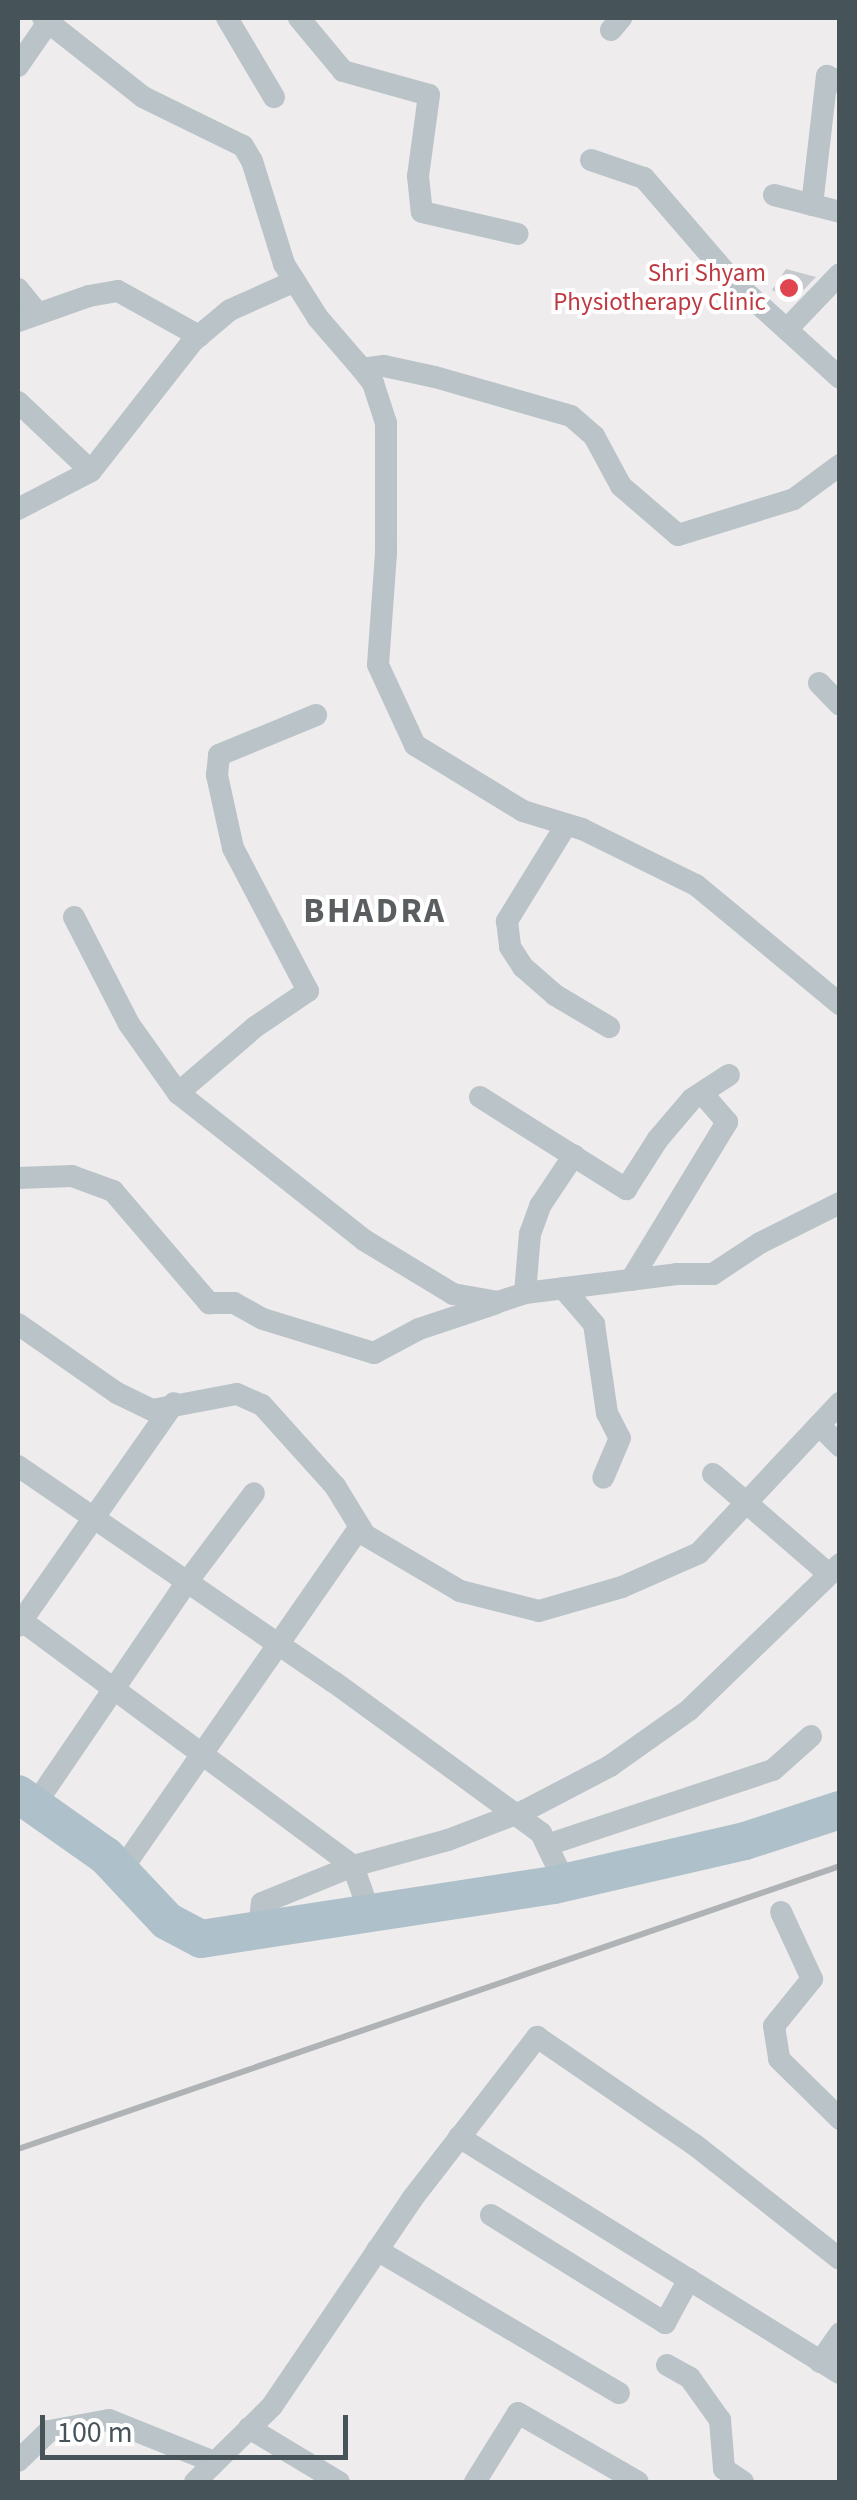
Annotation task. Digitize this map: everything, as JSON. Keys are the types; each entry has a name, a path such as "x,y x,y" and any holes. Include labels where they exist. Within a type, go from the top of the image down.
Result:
{"main road":[{"path":"26,1800 106,1856 167,1921 201,1939 565,1883 744,1841 840,1810"}],"street":[{"path":"228,18 274,96"},
{"path":"299,18 342,70 430,96 418,176 422,212 518,234"},
{"path":"18,66 45,21 143,96 243,146 252,160 284,264 318,318 373,384 386,423 386,553 378,665 415,746 523,810 696,886 840,1004"},
{"path":"812,205 827,76 840,82"},
{"path":"591,160 644,178 732,280 840,378"},
{"path":"774,195 840,212"},
{"path":"787,328 840,274"},
{"path":"18,509 90,471 199,336 230,310 295,281"},
{"path":"18,289 28,317 118,291 199,336"},
{"path":"362,369 384,366 435,377 571,416 594,436 621,486 678,535 794,499 840,464"},
{"path":"18,402 90,471"},
{"path":"819,683 840,705"},
{"path":"178,1093 255,1027 308,991 233,848 218,776 219,755 316,715"},
{"path":"566,826 507,921 510,946 523,968 555,995 609,1027"},
{"path":"74,918 129,1024 178,1093 364,1240 453,1294 498,1302"},
{"path":"480,1096 626,1189 658,1139 702,1093 729,1074"},
{"path":"631,1280 727,1122 702,1093"},
{"path":"525,1292 530,1234 540,1206 574,1156"},
{"path":"18,1178 72,1176 113,1191 209,1303 234,1302 263,1318 374,1353 419,1329 525,1292 713,1274 760,1243 840,1202"},
{"path":"563,1288 594,1324 607,1413 620,1438 603,1478"},
{"path":"18,1324 117,1393 152,1410 237,1394 262,1405 335,1486 360,1526 381,1545 460,1590 539,1611 622,1588 699,1553 840,1403"},
{"path":"174,1404 19,1621 114,1686 353,1866 370,1914"},
{"path":"818,1425 840,1446"},
{"path":"18,1466 278,1644 541,1834 565,1883"},
{"path":"259,1930 262,1903 353,1866 448,1840 514,1814 610,1766 690,1710 834,1569 713,1474"},
{"path":"26,1800 254,1494"},
{"path":"120,1872 360,1526"},
{"path":"547,1845 773,1770 810,1736"},
{"path":"781,1912 812,1980 774,2026 779,2059 840,2118"},
{"path":"195,2482 272,2406 377,2250 537,2037 695,2145 840,2259"},
{"path":"459,2136 830,2368 840,2332"},
{"path":"491,2215 665,2323 689,2279"},
{"path":"377,2250 618,2393"},
{"path":"667,2365 690,2378 720,2420 726,2478"},
{"path":"474,2482 518,2412 638,2482"},
{"path":"18,2461 48,2431 108,2420 214,2462"},
{"path":"249,2428 339,2482"}],"building":[{"path":"786,269 816,277 792,302 772,290"}],"railway":[{"path":"18,2149 840,1866"}],"place":[{"name":"Shri Shyam Physiotherapy Clinic","path":"789,288"}],"district":[{"name":"BHADRA","path":"375,911"}]}
